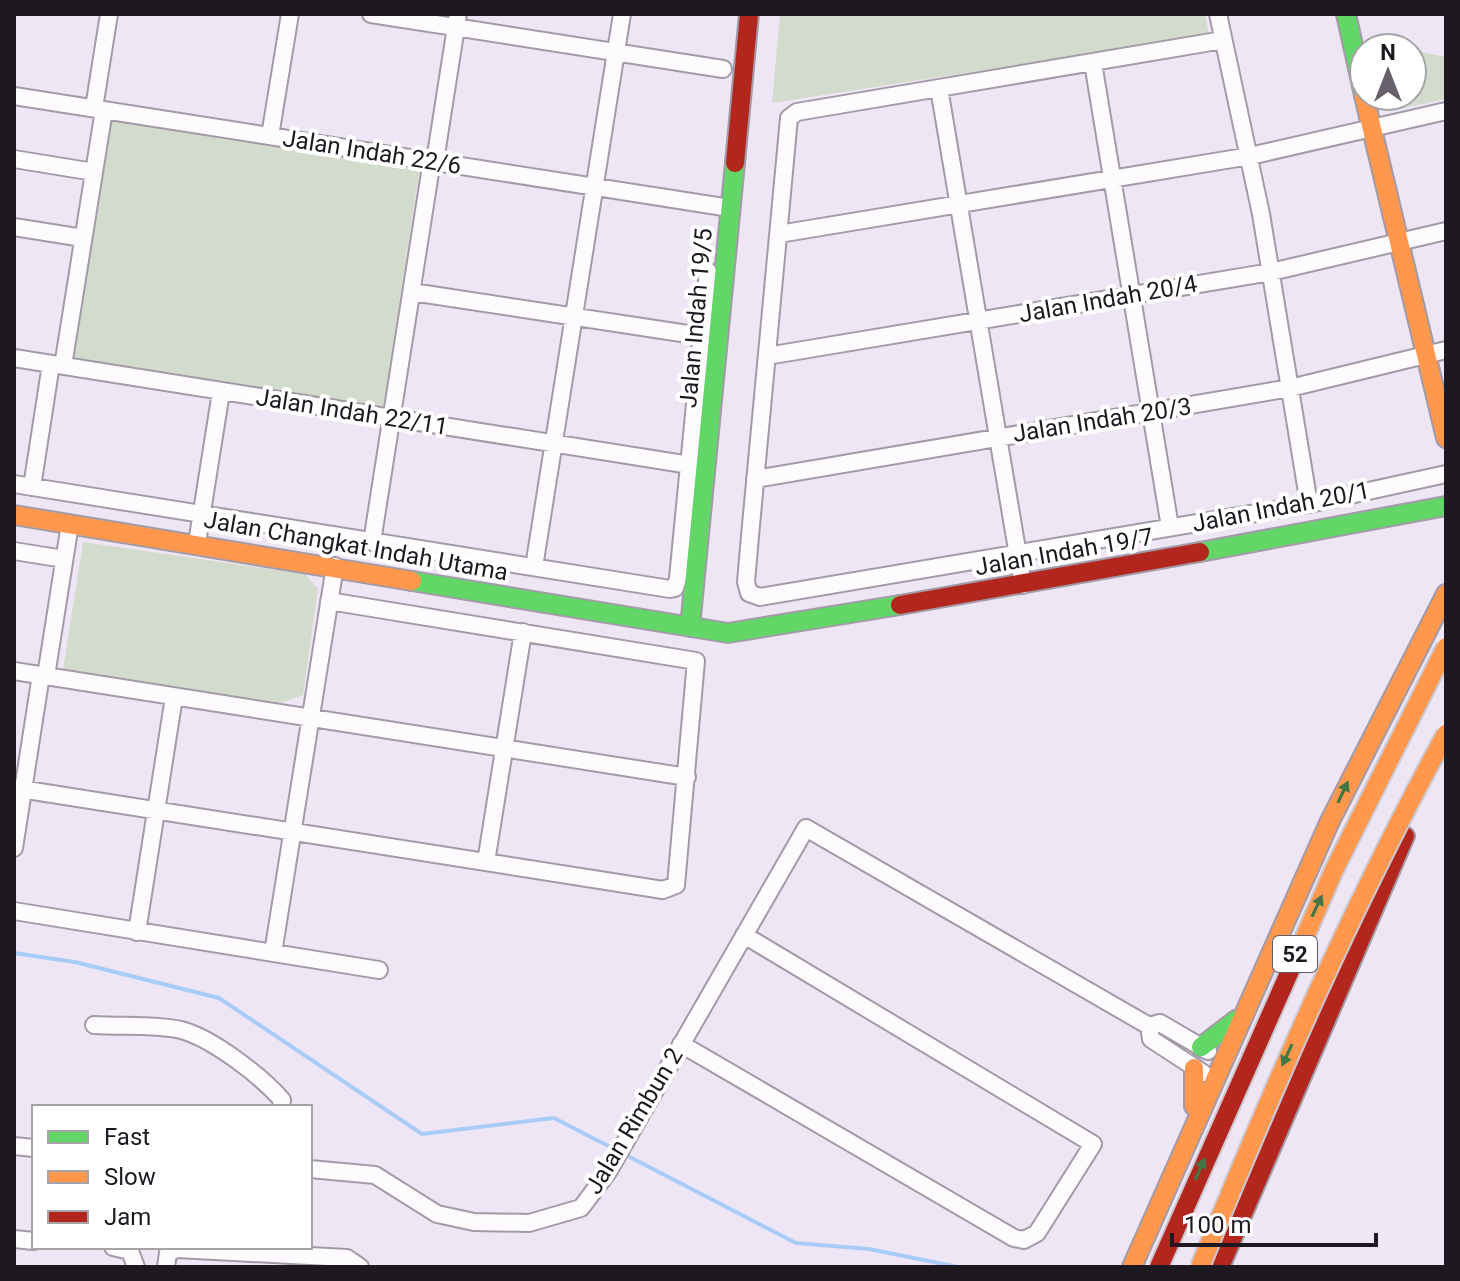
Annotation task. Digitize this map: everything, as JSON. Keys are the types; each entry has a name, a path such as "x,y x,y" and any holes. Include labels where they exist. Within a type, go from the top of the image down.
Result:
{"main road":[{"name":"Jalan Indah 19/5","path":"690,627 749,14"},
{"path":"1368,112 1446,438"},
{"name":"Jalan Indah 19/7","path":"690,627 743,632 1023,585 1446,506"},
{"name":"Jalan Changkat Indah Utama","path":"14,515 690,627"},
{"path":"1132,1267 1184,1139 1373,729 1446,594"},
{"name":"52","path":"1159,1267 1334,870 1446,647"},
{"name":"52","path":"1200,1267 1277,1077 1399,818 1446,734"},
{"path":"1220,1267 1293,1090 1411,823 1446,759"},
{"path":"1254,985 1268,1015 1286,1026 1310,1027 1326,1018"},
{"path":"1199,1046 1240,1016"},
{"path":"1221,1058 1293,1090"},
{"path":"1191,1065 1194,1117"},
{"path":"1211,1079 1285,1109"},
{"path":"1184,1139 1212,1128 1238,1130 1256,1141 1261,1165"}],"street":[{"path":"32,487 94,172 109,14"},
{"path":"270,136 290,14"},
{"path":"371,14 457,21 723,69"},
{"path":"534,567 622,14"},
{"path":"1218,14 1250,156 1309,504"},
{"path":"372,542 457,21"},
{"path":"755,479 789,118 797,112 1223,40"},
{"path":"1093,63 1170,527"},
{"path":"939,88 1023,585"},
{"name":"Jalan Indah 22/6","path":"14,96 730,208"},
{"path":"779,234 1250,156 1446,111"},
{"path":"14,159 94,172"},
{"path":"14,227 83,238"},
{"name":"Jalan Indah 20/4","path":"767,356 1271,272 1446,231"},
{"path":"14,484 675,588 708,271"},
{"path":"412,292 701,336"},
{"name":"Jalan Indah 20/3","path":"755,479 1290,388 1446,350"},
{"name":"Jalan Indah 22/11","path":"14,358 690,465"},
{"path":"197,543 221,392"},
{"name":"Jalan Indah 20/1","path":"755,479 746,582 749,593 760,597 1309,504 1446,474"},
{"path":"14,848 19,789 44,676 70,524"},
{"path":"14,551 64,559"},
{"path":"273,953 335,566"},
{"path":"19,789 663,890 674,888 679,881 696,661 329,601"},
{"path":"486,862 523,632"},
{"path":"14,671 687,777"},
{"path":"137,932 174,697"},
{"name":"Jalan Rimbun 2","path":"312,1169 375,1175 437,1214 474,1222 529,1223 581,1208 608,1172 806,828 1149,1026"},
{"path":"14,911 379,970"},
{"path":"681,1044 1014,1238 1031,1237 1042,1227 1093,1144 744,935"},
{"path":"1211,1079 1151,1039 1149,1026 1160,1023 1221,1058"},
{"path":"94,1025 179,1030 197,1036 267,1083 282,1100 281,1105"},
{"path":"1191,1065 1199,1046"},
{"path":"122,1249 130,1251 136,1267"},
{"path":"166,1267 168,1253 177,1249 347,1258 360,1267"}],"green space":[{"path":"780,14 1205,14 1209,35 772,103"},
{"path":"1428,53 1446,57 1446,99 1428,103"},
{"path":"110,120 420,166 383,409 73,362"},
{"path":"83,542 305,574 318,589 303,695 275,705 63,670"}],"waterway":[{"path":"14,953 75,962 219,998 422,1134 554,1118 616,1150"},
{"path":"624,1154 796,1243 869,1249 958,1267"}],"traffic: fast":[{"path":"1346,14 1350,32"},
{"path":"690,627 735,163"},
{"path":"1200,552 1446,506"},
{"path":"412,581 728,633 900,605"},
{"path":"1201,1047 1236,1020"}],"traffic: slow":[{"path":"1368,112 1446,438"},
{"path":"14,515 412,581"},
{"path":"1132,1267 1330,821 1446,594"},
{"path":"1297,955 1334,870 1446,647"},
{"path":"1200,1267 1316,997 1378,864 1446,734"},
{"path":"1194,1068 1194,1106"}],"traffic: jam":[{"path":"735,163 749,14"},
{"path":"900,605 1200,552"},
{"path":"1220,1267 1405,836"},
{"path":"1159,1267 1297,955"}]}
